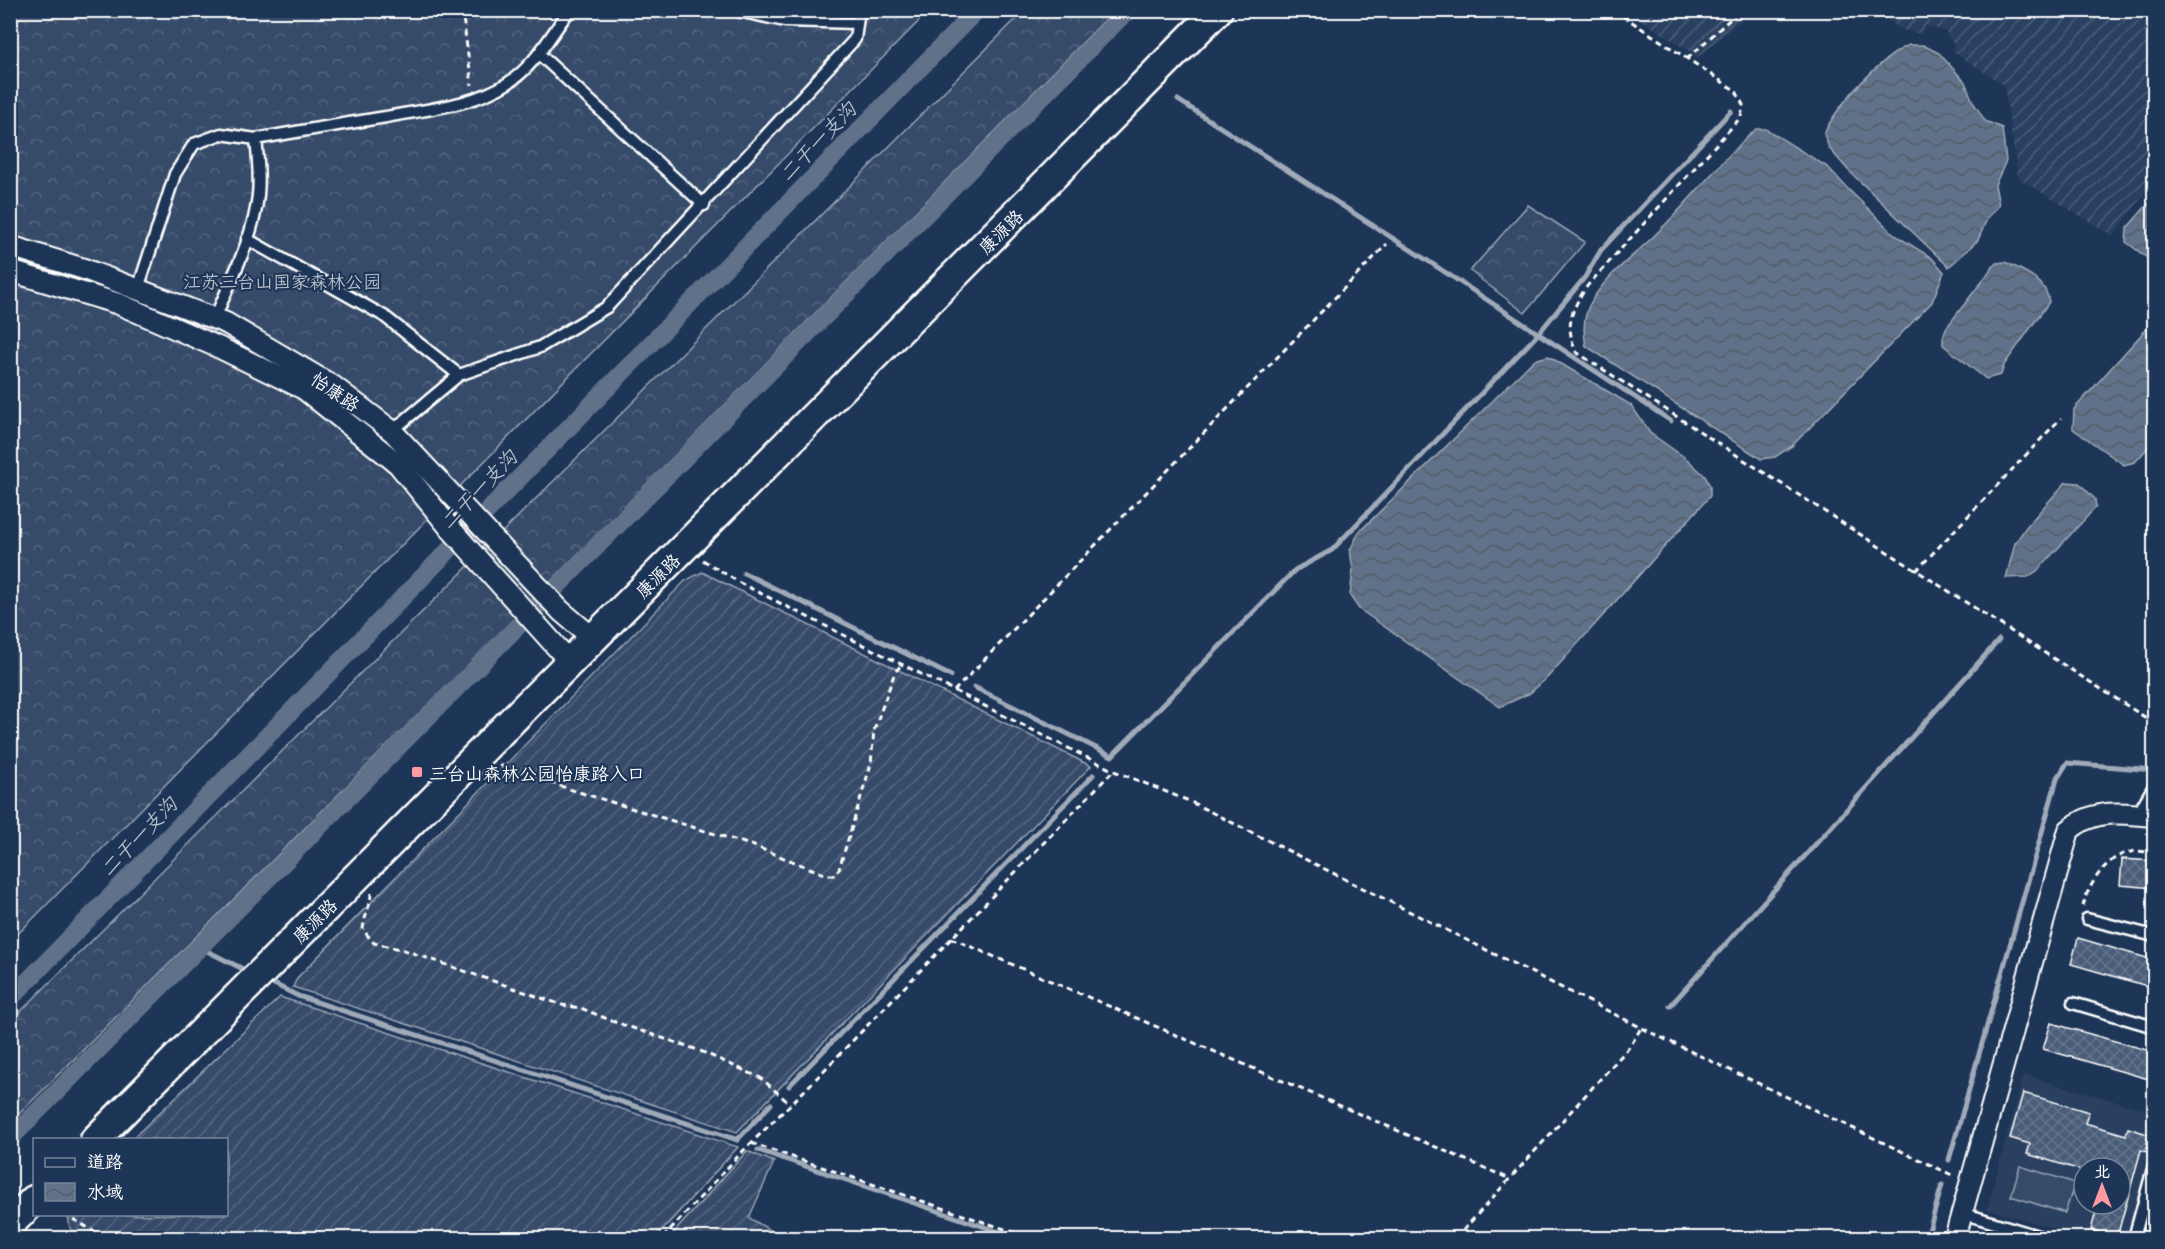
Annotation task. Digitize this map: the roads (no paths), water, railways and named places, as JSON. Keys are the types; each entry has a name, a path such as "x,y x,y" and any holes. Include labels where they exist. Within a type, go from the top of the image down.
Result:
{"street":[{"name":"康源路","path":"97,1138 1218,10"},
{"name":"怡康路","path":"11,248 84,269 226,322 290,372 304,389 398,464 449,527 570,662"},
{"name":"怡康路","path":"10,271 119,304 220,348 333,386 392,431 561,610 594,639"},
{"path":"1955,1238 2069,830 2096,814 2146,815"},
{"path":"10,1224 33,1201"}],"lane":[{"path":"132,310 175,174 194,144 221,134 256,139 464,103 508,83 539,54 570,10"},
{"path":"734,10 784,21 857,23"},
{"path":"392,431 459,375 540,347 607,307 704,205 855,39 859,10"},
{"path":"539,54 704,205"},
{"path":"215,318 248,238 258,197 259,166 256,139"},
{"path":"248,238 384,316 459,375"},
{"path":"2146,815 2154,786"},
{"path":"2087,919 2154,936"},
{"path":"2073,1004 2154,1028"},
{"path":"2134,1239 2152,1182 2154,1165"},
{"path":"1962,1213 2044,1239"}],"water":[{"path":"1909,45 1923,45 1939,53 1965,82 1973,102 1985,121 2002,128 2006,161 1995,185 1999,205 1987,219 1978,240 1949,267 1848,170 1829,148 1824,134 1830,122 1860,84 1885,61"},
{"path":"1756,129 1766,129 1829,168 1895,235 1932,258 1944,272 1932,302 1792,446 1775,457 1761,459 1586,346 1584,331 1589,306 1602,286 1668,222"},
{"path":"2154,197 2154,263 2126,242 2127,228"},
{"path":"2005,262 2039,282 2044,287 2049,302 2004,365 2001,375 1986,379 1943,345 1943,337 1946,328 1996,263"},
{"path":"2154,324 2154,441 2135,462 2124,465 2073,429 2074,409 2150,325"},
{"path":"1548,356 1631,405 1650,433 1687,459 1705,476 1710,486 1710,496 1547,678 1530,693 1500,707 1359,609 1350,596 1353,570 1350,550 1359,532 1534,360"},
{"path":"2066,482 2079,483 2095,499 2096,507 2037,571 2028,577 2006,578 2015,543 2026,527"}],"waterway":[{"name":"二干一支沟","path":"10,999 977,10"},
{"path":"10,1139 1128,10"},
{"path":"1178,100 1671,421"},
{"path":"974,687 1112,756 1295,570 1332,550 1538,334 1585,277 1601,250 1731,111"},
{"path":"744,573 951,676"},
{"path":"1670,1006 1999,640"},
{"path":"1949,1160 2057,779 2067,763 2154,770"},
{"path":"789,1086 1093,775"},
{"path":"201,948 243,969"},
{"path":"272,983 298,996 738,1140"},
{"path":"737,1140 771,1104"},
{"path":"758,1150 1017,1238"},
{"path":"1927,1238 1942,1185"},
{"path":"983,1238 990,1229"}],"place":[{"name":"三台山森林公园怡康路入口","path":"417,772"}],"park label":[{"name":"江苏三台山国家森林公园","path":"282,280"}]}
